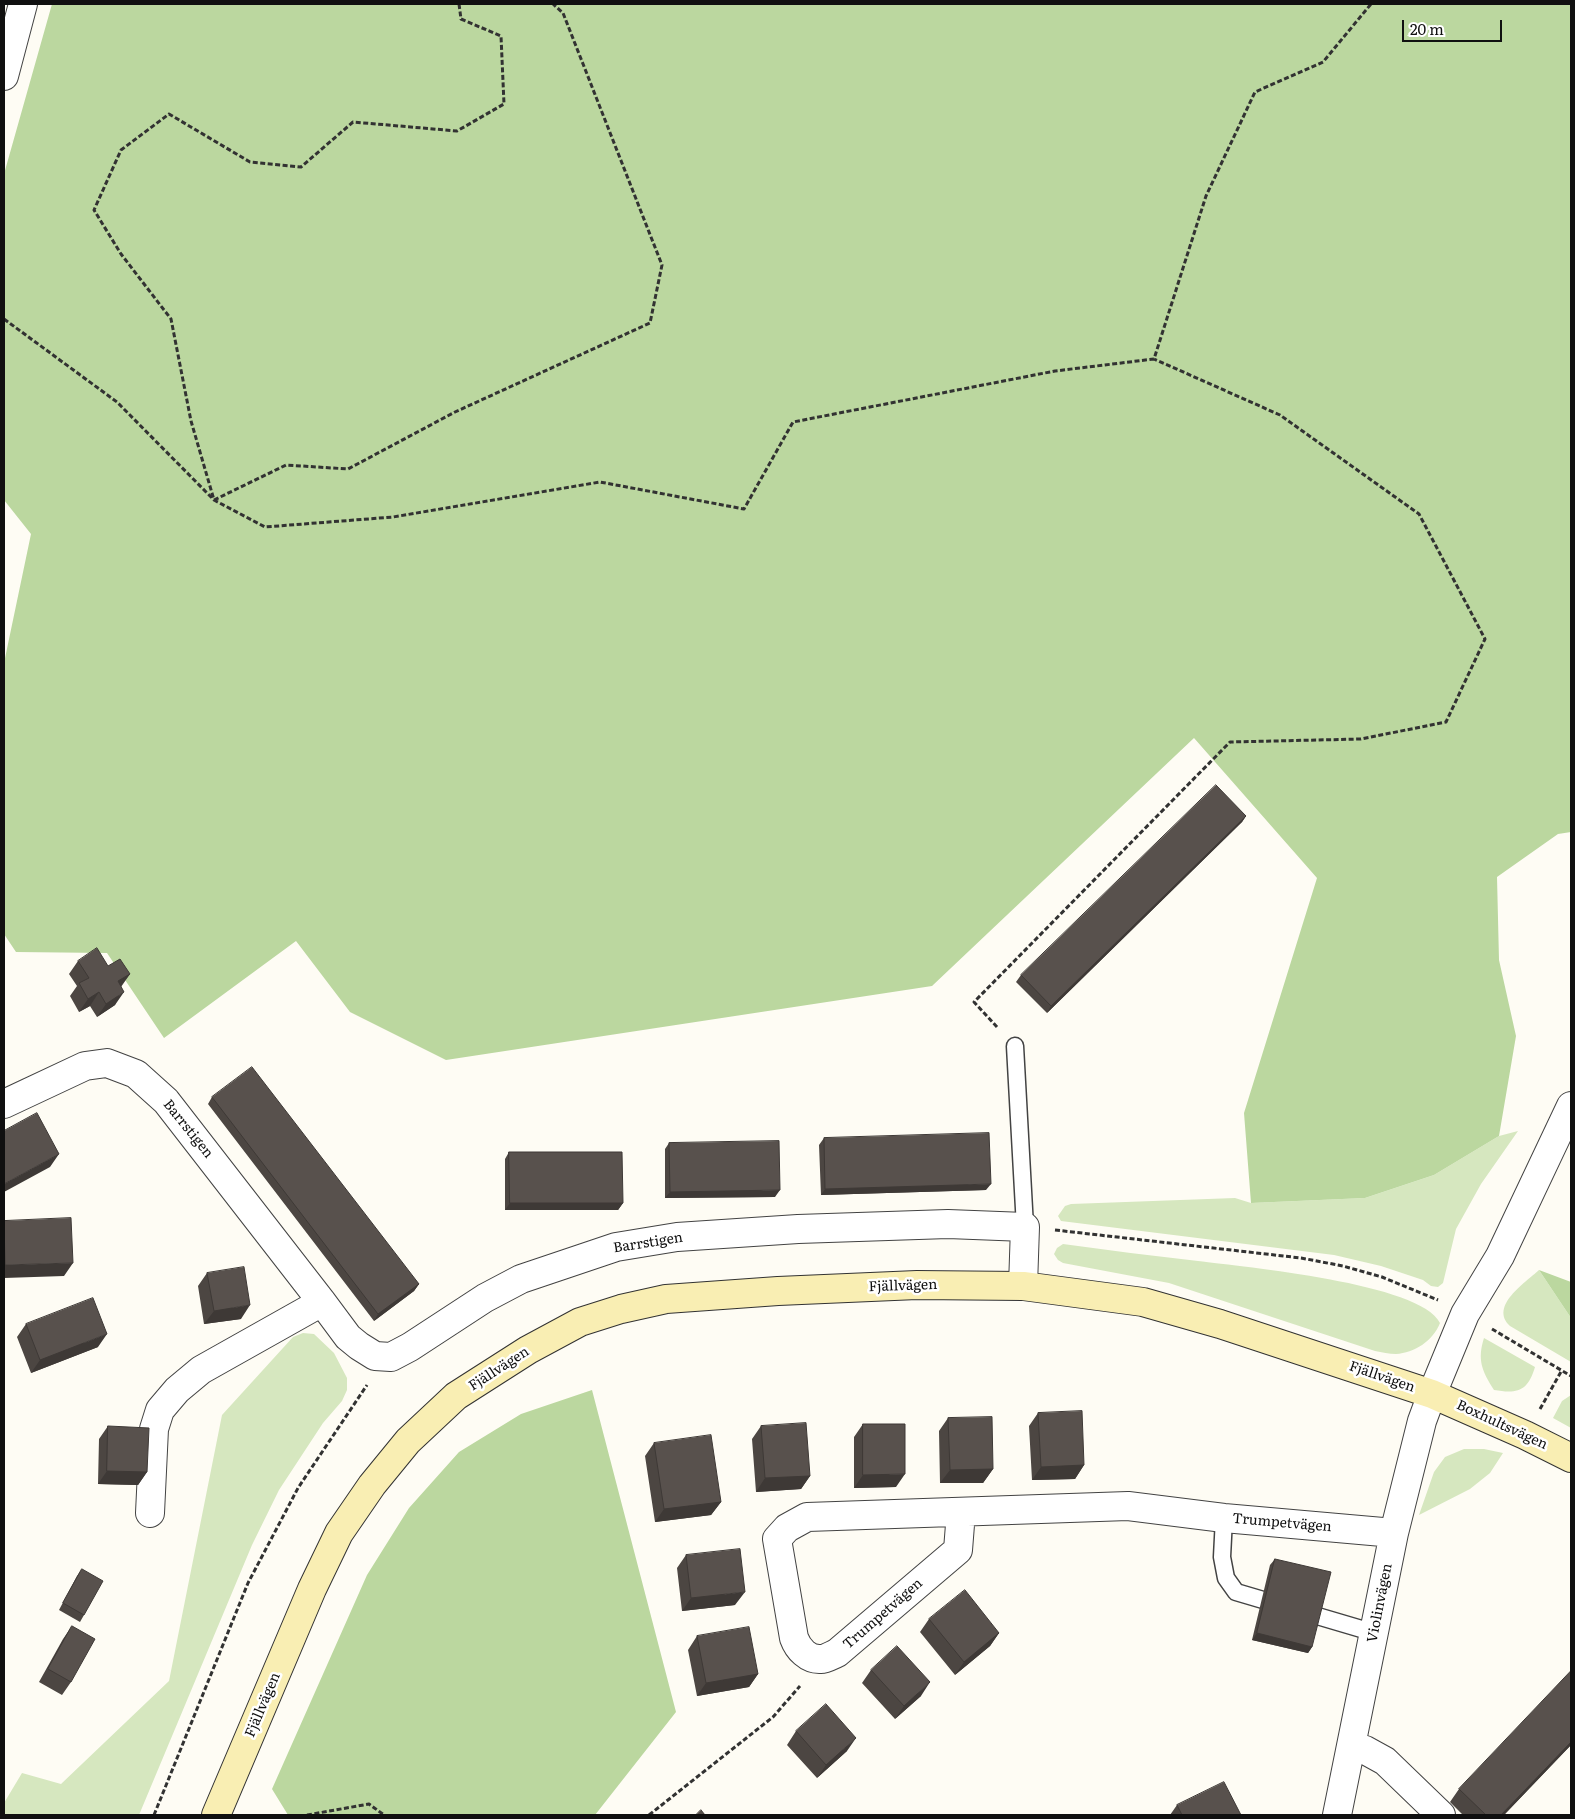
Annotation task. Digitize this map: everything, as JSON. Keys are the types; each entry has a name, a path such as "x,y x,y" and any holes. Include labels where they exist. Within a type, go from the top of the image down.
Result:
{"street":[{"path":"4,76 23,4"},
{"name":"Barrstigen","path":"4,1104 85,1066 107,1063 136,1074 166,1101 348,1337 375,1356 391,1357 410,1347 485,1298 521,1279 616,1247 677,1237 798,1229 948,1224 1025,1227"},
{"name":"Fjällvägen","path":"216,1815 312,1589 339,1533 372,1485 408,1441 456,1396 528,1350 580,1322 621,1309 666,1299 907,1285 1023,1286 1143,1302 1220,1324 1432,1394 1465,1314 1500,1256 1571,1106"},
{"path":"1023,1286 1025,1227"},
{"path":"150,1513 154,1429 160,1410 177,1390 201,1370 322,1302"},
{"name":"Boxhultsvägen","path":"1432,1394 1526,1435 1571,1458"},
{"name":"Violinvägen","path":"1337,1815 1394,1533 1422,1421 1432,1394"},
{"name":"Trumpetvägen","path":"960,1512 958,1550 836,1654 820,1659 809,1656 797,1649 777,1539 787,1528 807,1517 1128,1506 1224,1518 1394,1533"},
{"path":"1352,1746 1365,1750 1385,1761 1441,1815"}],"lane":[{"path":"1015,1046 1025,1227"},
{"path":"1224,1518 1222,1557 1226,1578 1236,1592 1375,1632"}],"path":[{"path":"214,500 191,420 171,319 121,254 94,210 121,150 170,114 250,162 301,167 353,122 457,132 504,104 501,36 461,19 459,4"},
{"path":"214,500 286,465 348,469 455,412 650,322 662,265 563,13 553,4"},
{"path":"1154,359 1206,196 1255,92 1323,62 1370,4"},
{"path":"4,319 117,402 214,500 266,527 393,516 600,482 744,509 793,422 1055,371 1154,359 1280,415 1419,514 1485,639 1446,722 1361,739 1230,742 974,1002 1015,1046"},
{"path":"1025,1227 1310,1260 1343,1266 1382,1277 1444,1302"},
{"path":"1490,1327 1571,1376"},
{"path":"154,1815 248,1583 298,1488 368,1384 375,1356"},
{"path":"649,1815 773,1717 799,1688 820,1659"},
{"path":"307,1815 369,1804 384,1815"}],"green space":[{"path":"52,4 1571,4 1571,832 1558,834 1497,877 1499,960 1516,1036 1499,1136 1434,1175 1365,1198 1251,1203 1244,1113 1317,878 1194,738 932,986 446,1060 350,1012 296,941 164,1038 107,953 16,952 4,934 4,663 31,534 4,500 4,174"},
{"path":"1518,1131 1481,1184 1456,1229 1443,1283 1438,1287 1381,1266 1334,1255 1061,1221 1058,1216 1065,1206 1071,1204 1235,1198 1251,1203 1365,1198 1434,1175 1499,1136"},
{"path":"1063,1244 1329,1279 1401,1297 1426,1309 1440,1323 1433,1335 1416,1348 1396,1354 1375,1351 1169,1283 1063,1263 1054,1254 1057,1248"},
{"path":"1539,1270 1571,1318 1571,1362 1510,1326 1505,1318 1506,1303 1511,1295"},
{"path":"1539,1270 1571,1282 1571,1318"},
{"path":"303,1333 314,1334 334,1353 347,1378 347,1390 342,1401 323,1423 279,1490 252,1545 139,1815 4,1815 4,1803 22,1773 61,1784 169,1681 222,1415 293,1337"},
{"path":"1484,1338 1535,1367 1525,1386 1516,1391 1494,1390 1486,1377 1482,1365 1481,1353"},
{"path":"592,1390 676,1712 595,1815 288,1815 272,1789 367,1575 409,1508 459,1452 521,1414"},
{"path":"1571,1395 1571,1428 1553,1418 1562,1401"},
{"path":"1464,1449 1484,1449 1503,1453 1490,1473 1470,1489 1419,1515 1434,1472 1445,1457"}],"building":[{"path":"1216,785 1246,816 1051,1006 1021,975"},
{"path":"97,948 108,966 120,959 130,974 118,981 124,992 106,1004 99,992 88,999 79,983 89,978 78,961"},
{"path":"252,1067 419,1284 378,1314 212,1097"},
{"path":"37,1113 59,1154 4,1184 4,1131"},
{"path":"989,1133 991,1184 825,1189 824,1138"},
{"path":"779,1141 780,1190 670,1192 669,1143"},
{"path":"509,1152 622,1152 623,1203 510,1203"},
{"path":"71,1218 73,1263 5,1265 4,1221"},
{"path":"244,1267 250,1305 214,1311 207,1273"},
{"path":"93,1298 107,1334 40,1360 26,1324"},
{"path":"1082,1411 1084,1465 1041,1467 1038,1413"},
{"path":"992,1417 993,1469 950,1470 948,1418"},
{"path":"806,1423 810,1476 765,1478 761,1426"},
{"path":"863,1424 905,1424 905,1474 863,1475"},
{"path":"108,1426 149,1428 147,1472 107,1471"},
{"path":"711,1435 721,1502 664,1509 654,1443"},
{"path":"740,1549 745,1592 691,1598 686,1555"},
{"path":"1275,1559 1331,1572 1312,1647 1257,1633"},
{"path":"82,1569 103,1581 84,1615 63,1603"},
{"path":"965,1590 999,1633 964,1662 929,1619"},
{"path":"72,1626 95,1639 71,1682 48,1669"},
{"path":"749,1627 758,1674 706,1683 697,1636"},
{"path":"897,1646 930,1682 904,1706 871,1670"},
{"path":"1571,1671 1571,1742 1501,1815 1486,1815 1459,1789"},
{"path":"826,1704 856,1738 826,1765 796,1731"},
{"path":"1224,1782 1241,1815 1182,1815 1177,1805"},
{"path":"701,1810 705,1815 696,1815"}]}
